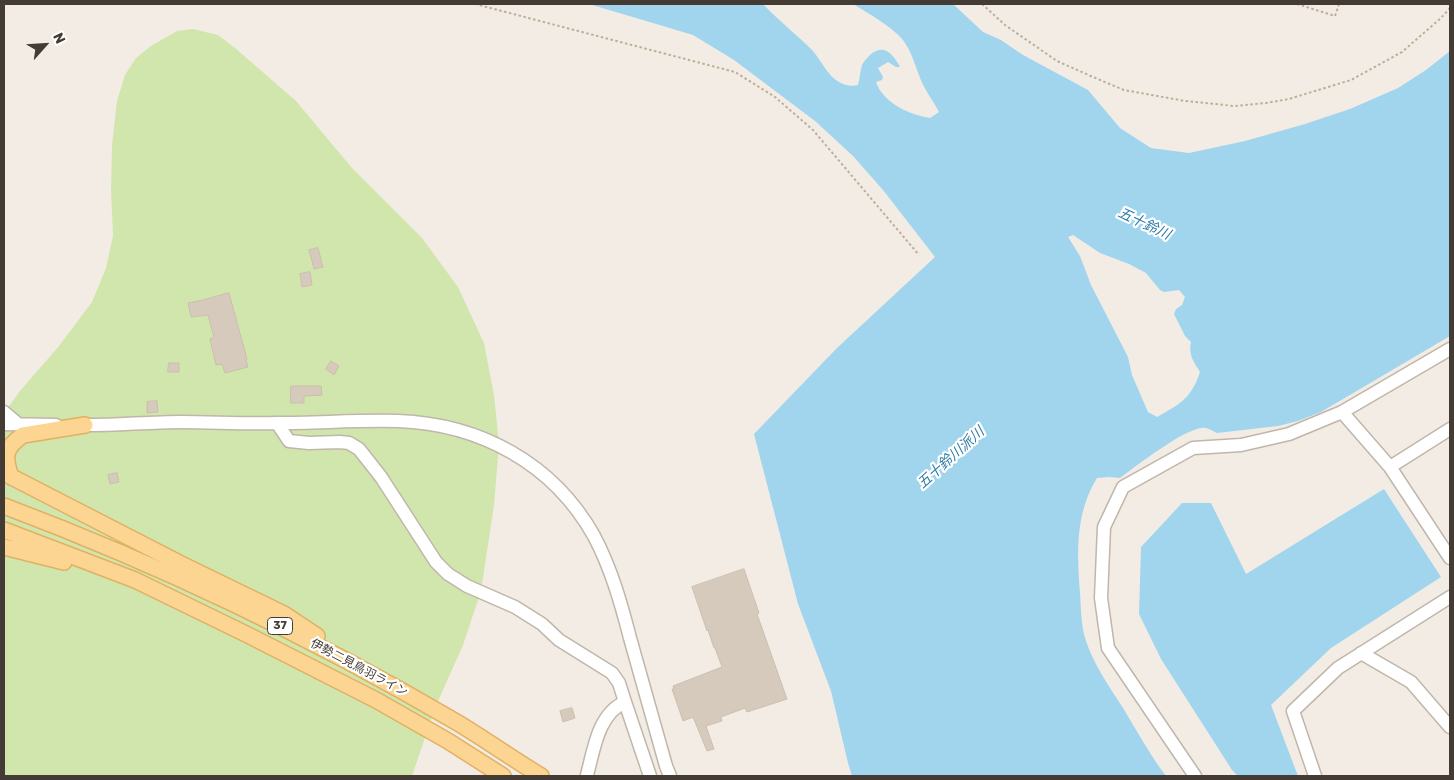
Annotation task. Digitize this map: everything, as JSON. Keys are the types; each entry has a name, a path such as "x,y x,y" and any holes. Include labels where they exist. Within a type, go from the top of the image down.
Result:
{"main road":[{"path":"84,425 23,435 10,446 6,455 7,475 179,563 284,614 385,681"},
{"name":"伊勢二見鳥羽ライン","path":"4,506 45,521 254,613 385,681 460,724 541,776"},
{"name":"伊勢二見鳥羽ライン","path":"4,530 135,580 190,606 376,700 448,741 503,776"},
{"path":"4,547 58,560 140,591 190,606"}],"street":[{"path":"1195,776 1108,648 1101,598 1104,527 1124,487 1193,448 1241,445 1289,434 1342,412 1450,349"},
{"path":"4,412 18,424"},
{"path":"1342,412 1390,467 1450,558"},
{"path":"4,424 84,425 180,422 400,421 438,426 475,435 502,446 536,467 566,498 582,517 602,552 617,592 670,776"},
{"path":"277,423 289,441 349,443 359,449 381,477 436,562 448,574 467,586 515,607 542,624 559,640 612,673 620,683 650,776"},
{"path":"1390,467 1450,429"},
{"path":"1315,776 1293,712 1338,668 1450,598"},
{"path":"1361,654 1411,682 1450,727"},
{"path":"587,775 603,724 608,716 626,702"}],"path":[{"path":"475,4 735,72 775,97 813,130 919,255"},
{"path":"982,4 1005,26 1049,56 1124,90 1185,101 1234,106 1289,99 1351,80 1402,52 1450,8"},
{"path":"1296,4 1335,16 1339,4"}],"green space":[{"path":"193,29 218,35 296,101 352,168 422,238 458,287 484,343 494,395 499,444 494,505 481,591 463,645 435,708 412,776 4,776 4,413 92,302 106,268 113,236 111,191 112,145 117,101 125,75 136,58 151,46 177,31"}],"water":[{"path":"589,4 763,4 812,50 833,78 843,84 858,85 862,65 870,55 880,50 891,54 900,67 896,67 888,62 878,68 883,77 882,80 876,82 880,89 898,107 930,118 939,112 923,85 910,52 903,40 886,25 853,4 953,4 983,32 1001,40 1023,55 1088,90 1120,128 1151,148 1189,153 1245,141 1350,109 1398,88 1426,70 1450,51 1450,336 1321,412 1278,426 1217,433 1206,428 1194,430 1160,449 1120,478 1097,478 1090,492 1081,519 1078,548 1081,616 1085,638 1092,657 1166,776 852,776 831,691 798,604 754,434 837,348 935,257 883,190 853,156 815,121 734,60 693,35","holes":["1073,235 1100,253 1146,273 1160,290 1164,292 1179,290 1185,297 1182,305 1176,309 1174,314 1185,336 1191,342 1191,355 1200,372 1189,395 1157,417 1148,412 1132,375 1128,357 1091,285 1080,256 1068,237"]},
{"path":"1384,489 1441,577 1331,648 1271,705 1298,776 1238,776 1232,770 1161,659 1139,614 1141,547 1182,503 1211,503 1246,574"}],"building":[{"path":"318,248 323,267 314,269 309,250"},
{"path":"310,272 312,285 302,287 300,274"},
{"path":"229,293 248,367 225,373 222,364 216,365 210,339 214,337 208,315 191,317 188,303"},
{"path":"331,361 339,366 334,375 326,369"},
{"path":"169,363 179,363 179,372 168,372"},
{"path":"291,386 321,386 322,395 304,396 304,403 291,403"},
{"path":"157,401 158,412 147,413 147,402"},
{"path":"117,473 119,482 110,484 108,475"},
{"path":"744,569 759,613 757,614 787,699 747,712 745,708 721,717 722,721 706,726 714,749 707,751 693,717 683,721 672,689 674,689 673,686 722,667 692,587"},
{"path":"572,708 575,718 563,722 560,711"}],"water label":[{"name":"五十鈴川","path":"1144,224"},
{"name":"五十鈴川派川","path":"951,458"}]}
